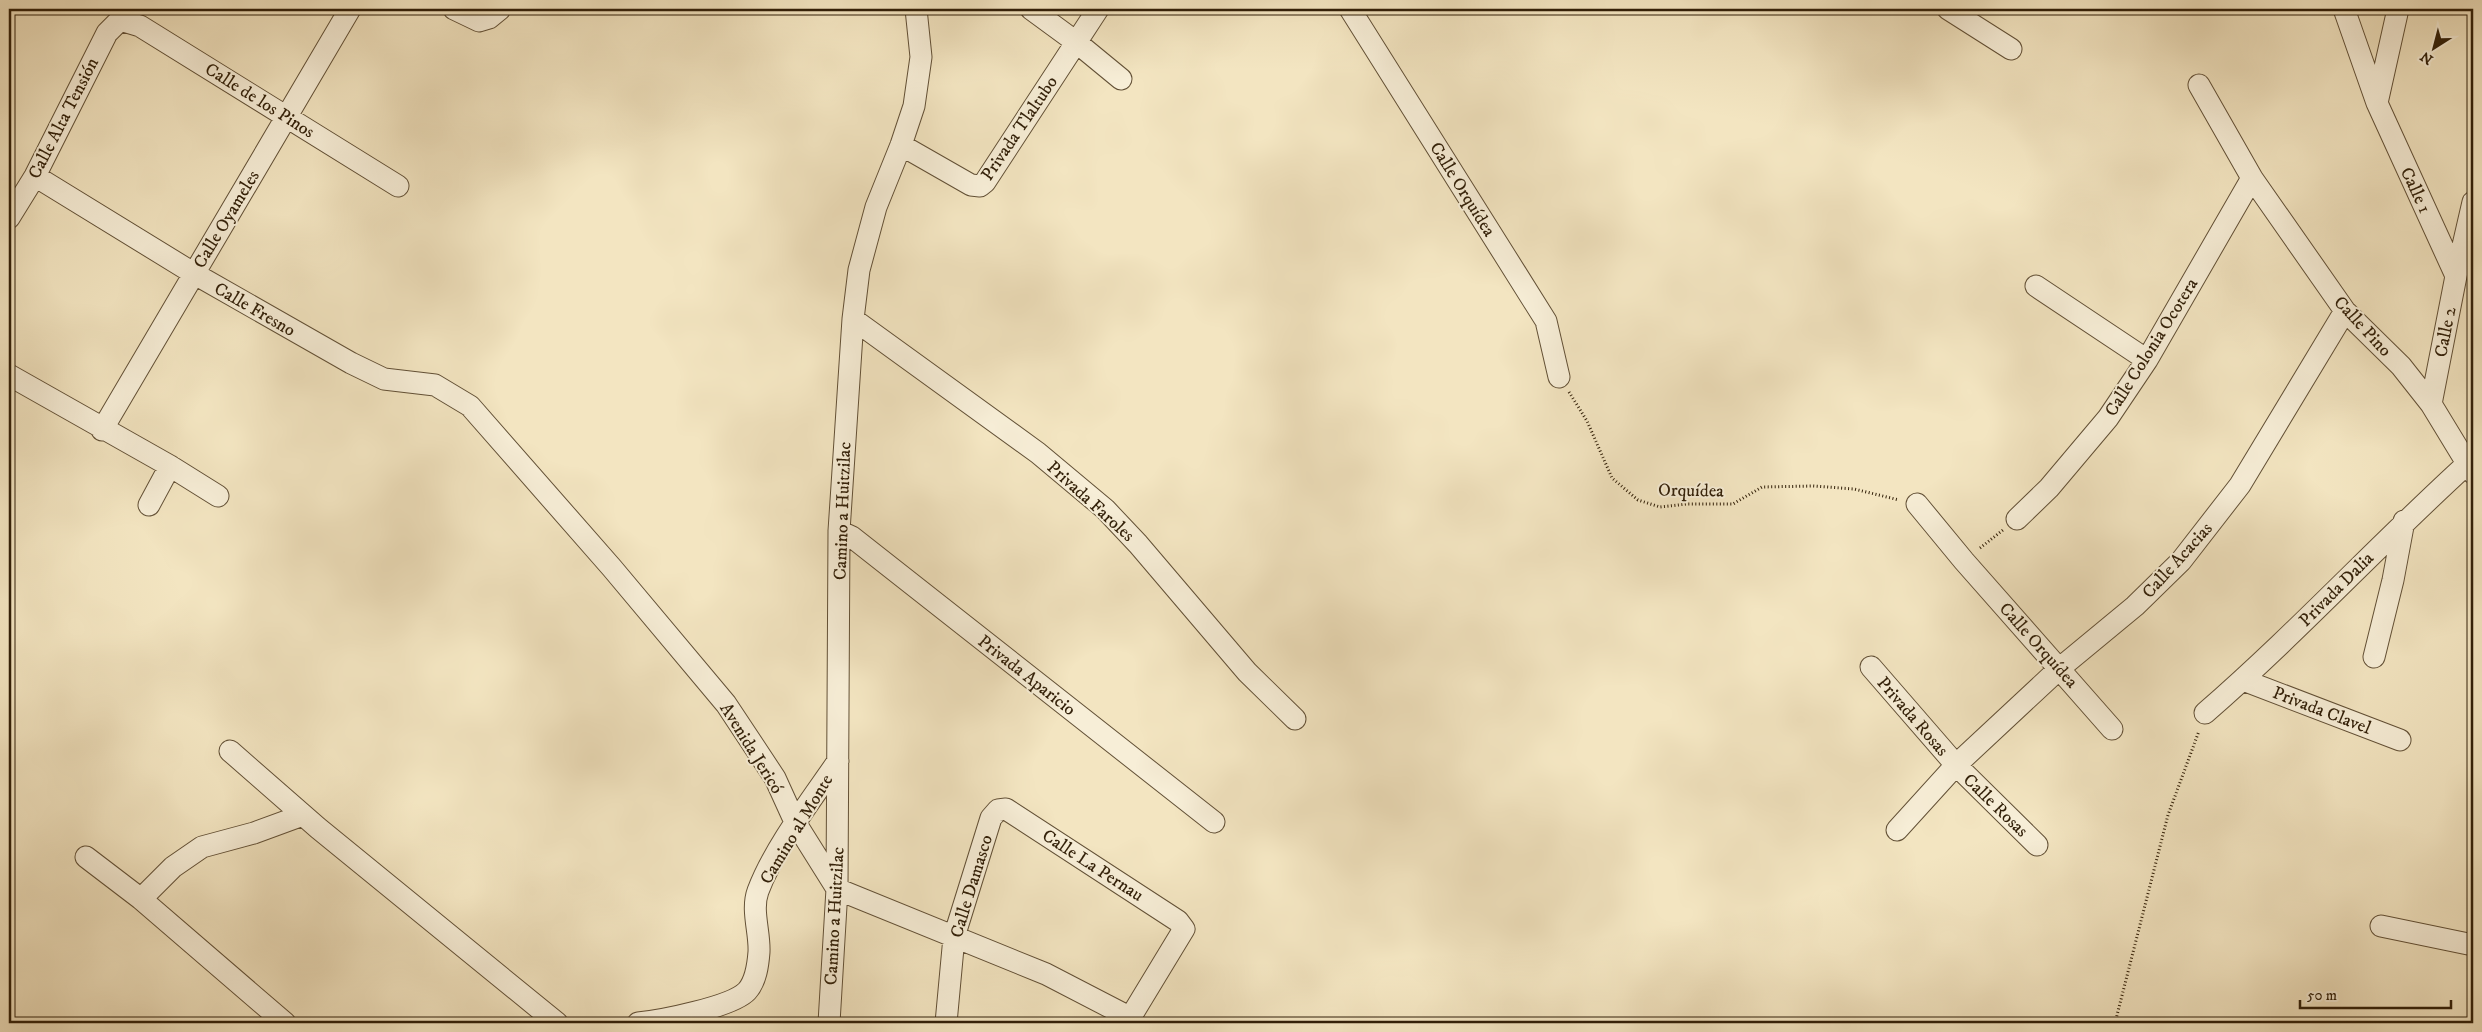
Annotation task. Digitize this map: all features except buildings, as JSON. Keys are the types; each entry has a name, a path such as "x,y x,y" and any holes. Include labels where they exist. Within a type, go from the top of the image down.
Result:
{"street":[{"name":"Calle Oyameles","path":"102,430 350,9"},
{"path":"454,9 479,21 489,18 500,9"},
{"name":"Camino a Huitzilac","path":"829,1023 837,890 840,531 853,319 861,261 876,207 901,145 914,106 921,57 916,9"},
{"path":"1031,9 1076,42 1121,79"},
{"path":"1076,42 1098,9"},
{"name":"Calle Orquídea","path":"1350,9 1546,321 1560,377"},
{"path":"1948,9 2011,49"},
{"name":"Calle 1","path":"2344,9 2377,103 2456,276"},
{"path":"2377,103 2398,9"},
{"name":"Calle de los Pinos","path":"120,20 140,26 398,186"},
{"name":"Calle Alta Tensión","path":"9,218 35,176 107,33 120,20"},
{"name":"Privada Tlaltubo","path":"901,145 972,185 980,186 985,182 1076,42"},
{"name":"Calle Pino","path":"2199,85 2252,178 2345,311 2401,366 2431,404 2470,469"},
{"name":"Calle Fresno","path":"35,176 193,273 351,363 384,379 435,385"},
{"name":"Calle Colonia Ocotera","path":"2017,519 2048,488 2108,418 2147,360 2252,178"},
{"name":"Calle 2","path":"2431,404 2456,276 2473,202"},
{"path":"2036,286 2147,360"},
{"name":"Calle Acacias","path":"1897,830 1956,766 2060,668 2135,606 2193,546 2240,485 2345,311"},
{"name":"Privada Faroles","path":"853,319 1038,453 1105,508 1247,672 1295,719"},
{"path":"9,375 102,430 170,466 218,496"},
{"name":"Avenida Jericó","path":"435,385 470,406 485,421 726,704 775,778 795,822 837,890"},
{"path":"149,504 170,466"},
{"name":"Privada Dalia","path":"2205,713 2243,680 2404,521 2470,469"},
{"name":"Calle Orquídea","path":"1917,504 1964,561 2112,729"},
{"path":"2374,657 2393,580 2404,521"},
{"name":"Privada Aparicio","path":"840,531 852,537 1214,822"},
{"name":"Privada Rosas","path":"1871,667 1956,766"},
{"name":"Privada Clavel","path":"2243,680 2400,740"},
{"path":"230,751 303,815 557,1023"},
{"name":"Camino al Monte","path":"638,1023 655,1021 711,1007 738,998 747,991 755,977 759,951 756,916 762,883 795,822 838,761"},
{"name":"Calle Rosas","path":"1956,766 2037,845"},
{"name":"Calle La Pernau","path":"998,810 1006,809 1178,922 1184,929 1129,1021"},
{"name":"Calle Damasco","path":"946,1023 954,937 991,818 998,810"},
{"path":"141,899 173,867 202,847 254,833 303,815"},
{"path":"86,858 141,899 285,1023"},
{"path":"837,890 1046,974 1129,1021"},
{"path":"2381,926 2473,945"}],"path":[{"name":"Orquídea","path":"1560,377 1588,421 1612,478 1638,500 1660,507 1687,504 1733,504 1762,487 1813,486 1854,489 1917,504"},
{"path":"1964,561 2017,519"},
{"path":"2115,1023 2168,815 2205,713"}]}
